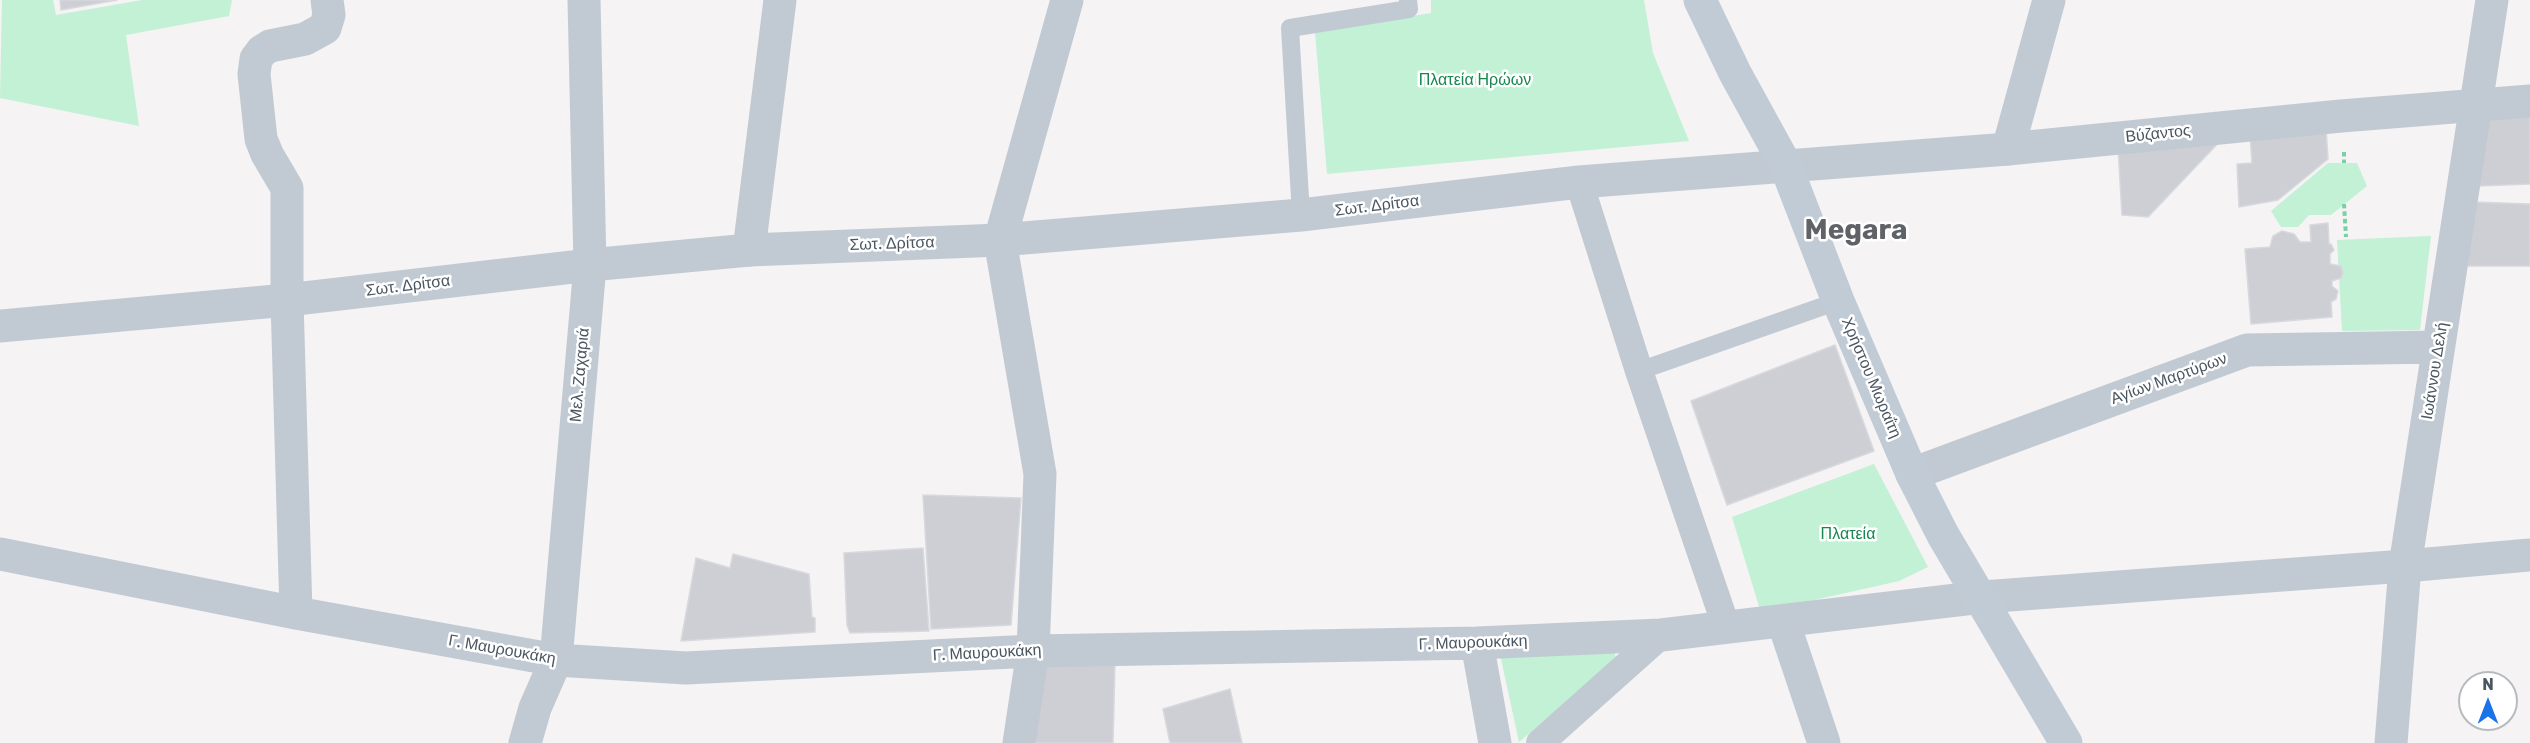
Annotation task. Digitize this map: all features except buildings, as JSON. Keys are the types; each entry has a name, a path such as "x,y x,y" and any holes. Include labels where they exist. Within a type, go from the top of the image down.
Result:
{"main road":[{"name":"Χρήστου Μωραΐτη","path":"1700,0 1730,64 1785,164 1838,301 1912,474 1943,535 1982,597 2066,743"}],"street":[{"path":"296,613 286,300 286,188 261,139 254,74 256,59 262,51 270,46 305,39 325,28 329,15 327,0"},
{"name":"Μελ. Ζαχαριά","path":"525,743 535,708 556,660 590,265 584,0"},
{"path":"748,250 780,0"},
{"path":"1019,743 1033,651 1040,474 1000,240 1067,0"},
{"path":"2008,149 2049,0"},
{"name":"Ιωάννου Δελή","path":"2391,743 2405,566 2492,0"},
{"name":"Βύζαντος","path":"1785,164 2008,149 2329,117 2530,101"},
{"name":"Σωτ. Δρίτσα","path":"0,326 286,300 590,265 748,250 1000,240 1301,215 1579,182 1785,164"},
{"path":"1579,182 1639,370 1726,626"},
{"name":"Αγίων Μαρτύρων","path":"1912,474 2247,350 2438,347"},
{"name":"Γ. Μαυρουκάκη","path":"0,554 296,613 556,660 686,668 1033,651 1477,643 1661,635 1982,597 2530,555"},
{"path":"1783,621 1824,743"},
{"path":"1540,743 1661,635"},
{"path":"1477,643 1495,743"}],"lane":[{"path":"1301,215 1290,28 1409,9 1408,0"},
{"path":"1639,370 1838,301"}],"path":[{"path":"2344,204 2346,237"}],"green space":[{"path":"2,0 53,0 56,15 142,0 232,0 229,16 126,35 139,126 0,98"},
{"name":"Πλατεία Ηρώων","path":"1431,0 1644,0 1653,53 1689,141 1327,174 1315,32 1431,13"},
{"path":"2328,163 2357,163 2367,186 2331,215 2309,215 2298,227 2281,227 2271,211"},
{"path":"2431,236 2420,330 2342,331 2337,240"},
{"name":"Πλατεία","path":"1874,464 1928,567 1899,581 1760,610 1732,517"},
{"path":"1612,641 1616,659 1605,672 1519,742 1498,645"}],"district":[{"name":"Megara","path":"1856,231"}]}
